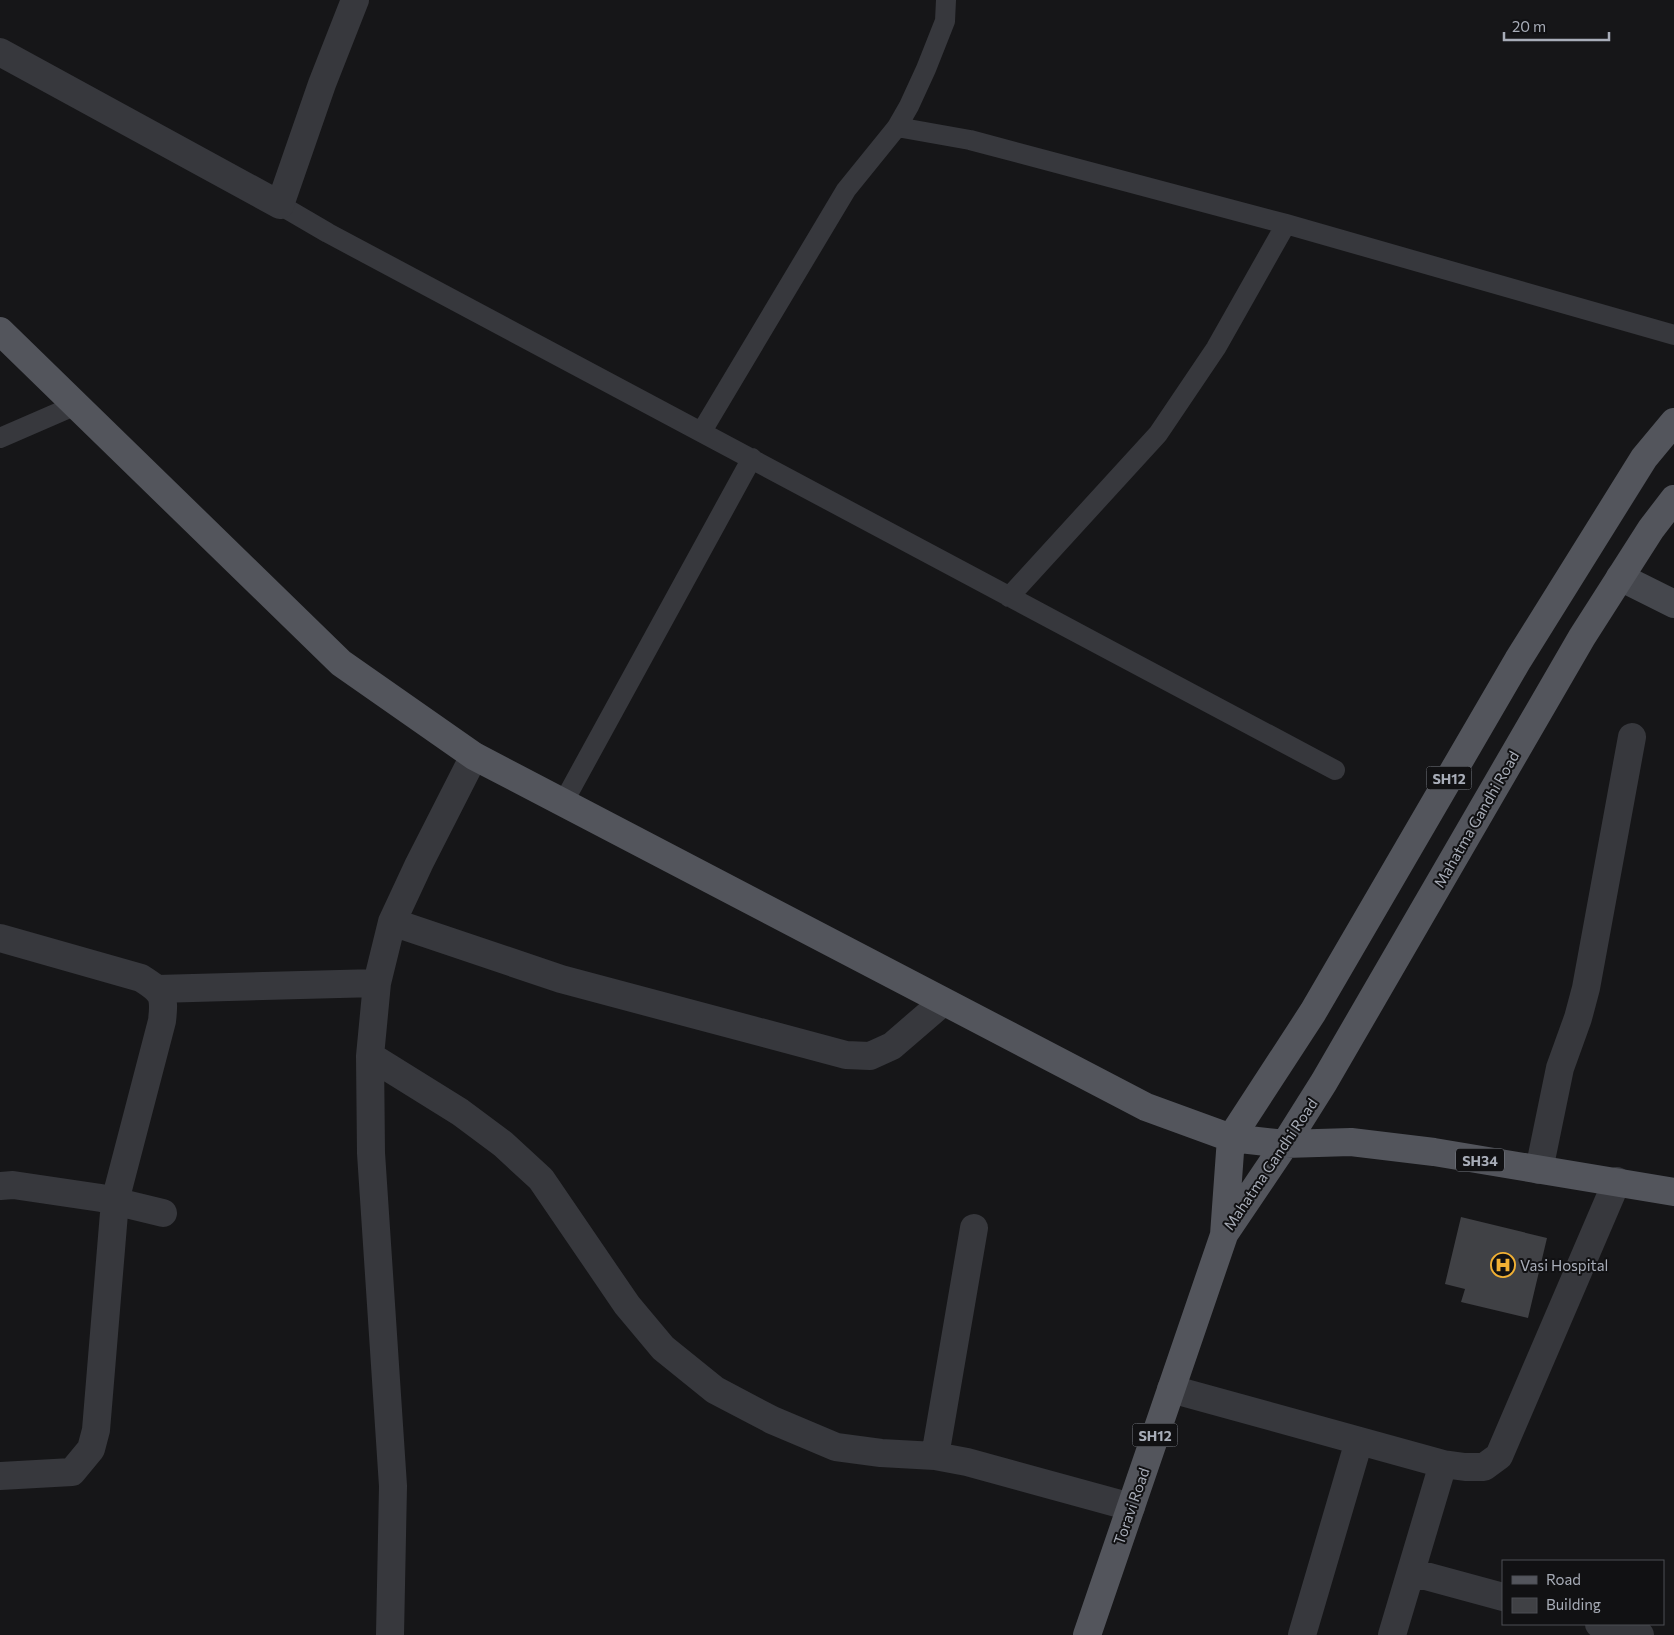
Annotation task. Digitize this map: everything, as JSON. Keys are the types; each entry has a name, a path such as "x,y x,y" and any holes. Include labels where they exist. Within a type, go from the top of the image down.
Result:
{"main road":[{"path":"0,332 341,663 474,756 1146,1107 1231,1138"},
{"name":"Mahatma Gandhi Road","path":"1224,1235 1231,1138 1313,1012 1523,652 1644,458 1674,422"},
{"name":"Mahatma Gandhi Road","path":"1224,1235 1324,1082 1582,637 1651,529 1674,499"},
{"name":"SH34","path":"1231,1138 1285,1144 1351,1142 1434,1152 1674,1192"},
{"name":"Toravi Road","path":"1087,1635 1224,1235"}],"street":[{"path":"0,52 280,205 322,84 356,0"},
{"path":"1620,577 1674,604"},
{"path":"1539,1170 1560,1068 1578,1018 1586,988 1632,737"},
{"path":"390,1635 393,1486 371,1153 370,1056 377,983 392,922 474,756"},
{"path":"392,922 561,979 846,1056 870,1056 892,1046 943,1002"},
{"path":"0,938 141,978 157,989 164,1003 162,1021 115,1201 96,1430 91,1449 72,1472 0,1476"},
{"path":"157,989 377,983"},
{"path":"370,1056 460,1112 503,1144 541,1179 627,1305 663,1348 715,1390 772,1420 836,1447 881,1453 935,1456 967,1462 1131,1507"},
{"path":"1171,1389 1443,1464 1484,1467 1499,1456 1617,1181"},
{"path":"0,1186 13,1185 115,1201 163,1213"},
{"path":"935,1456 974,1228"},
{"path":"1302,1635 1359,1441"},
{"path":"1392,1635 1443,1464"},
{"path":"1411,1572 1502,1598"},
{"path":"1603,1625 1640,1635"}],"lane":[{"path":"702,431 846,190 897,126 909,106 942,29 945,20 946,0"},
{"path":"897,126 970,140 1286,224 1674,335"},
{"path":"280,205 328,233 1335,770"},
{"path":"1009,597 1158,434 1216,348 1286,224"},
{"path":"0,438 76,405"},
{"path":"564,803 752,458"}],"building":[{"path":"1461,1217 1547,1238 1528,1318 1461,1302 1465,1289 1445,1284"}],"place":[{"name":"Vasi Hospital","path":"1503,1265"}]}
